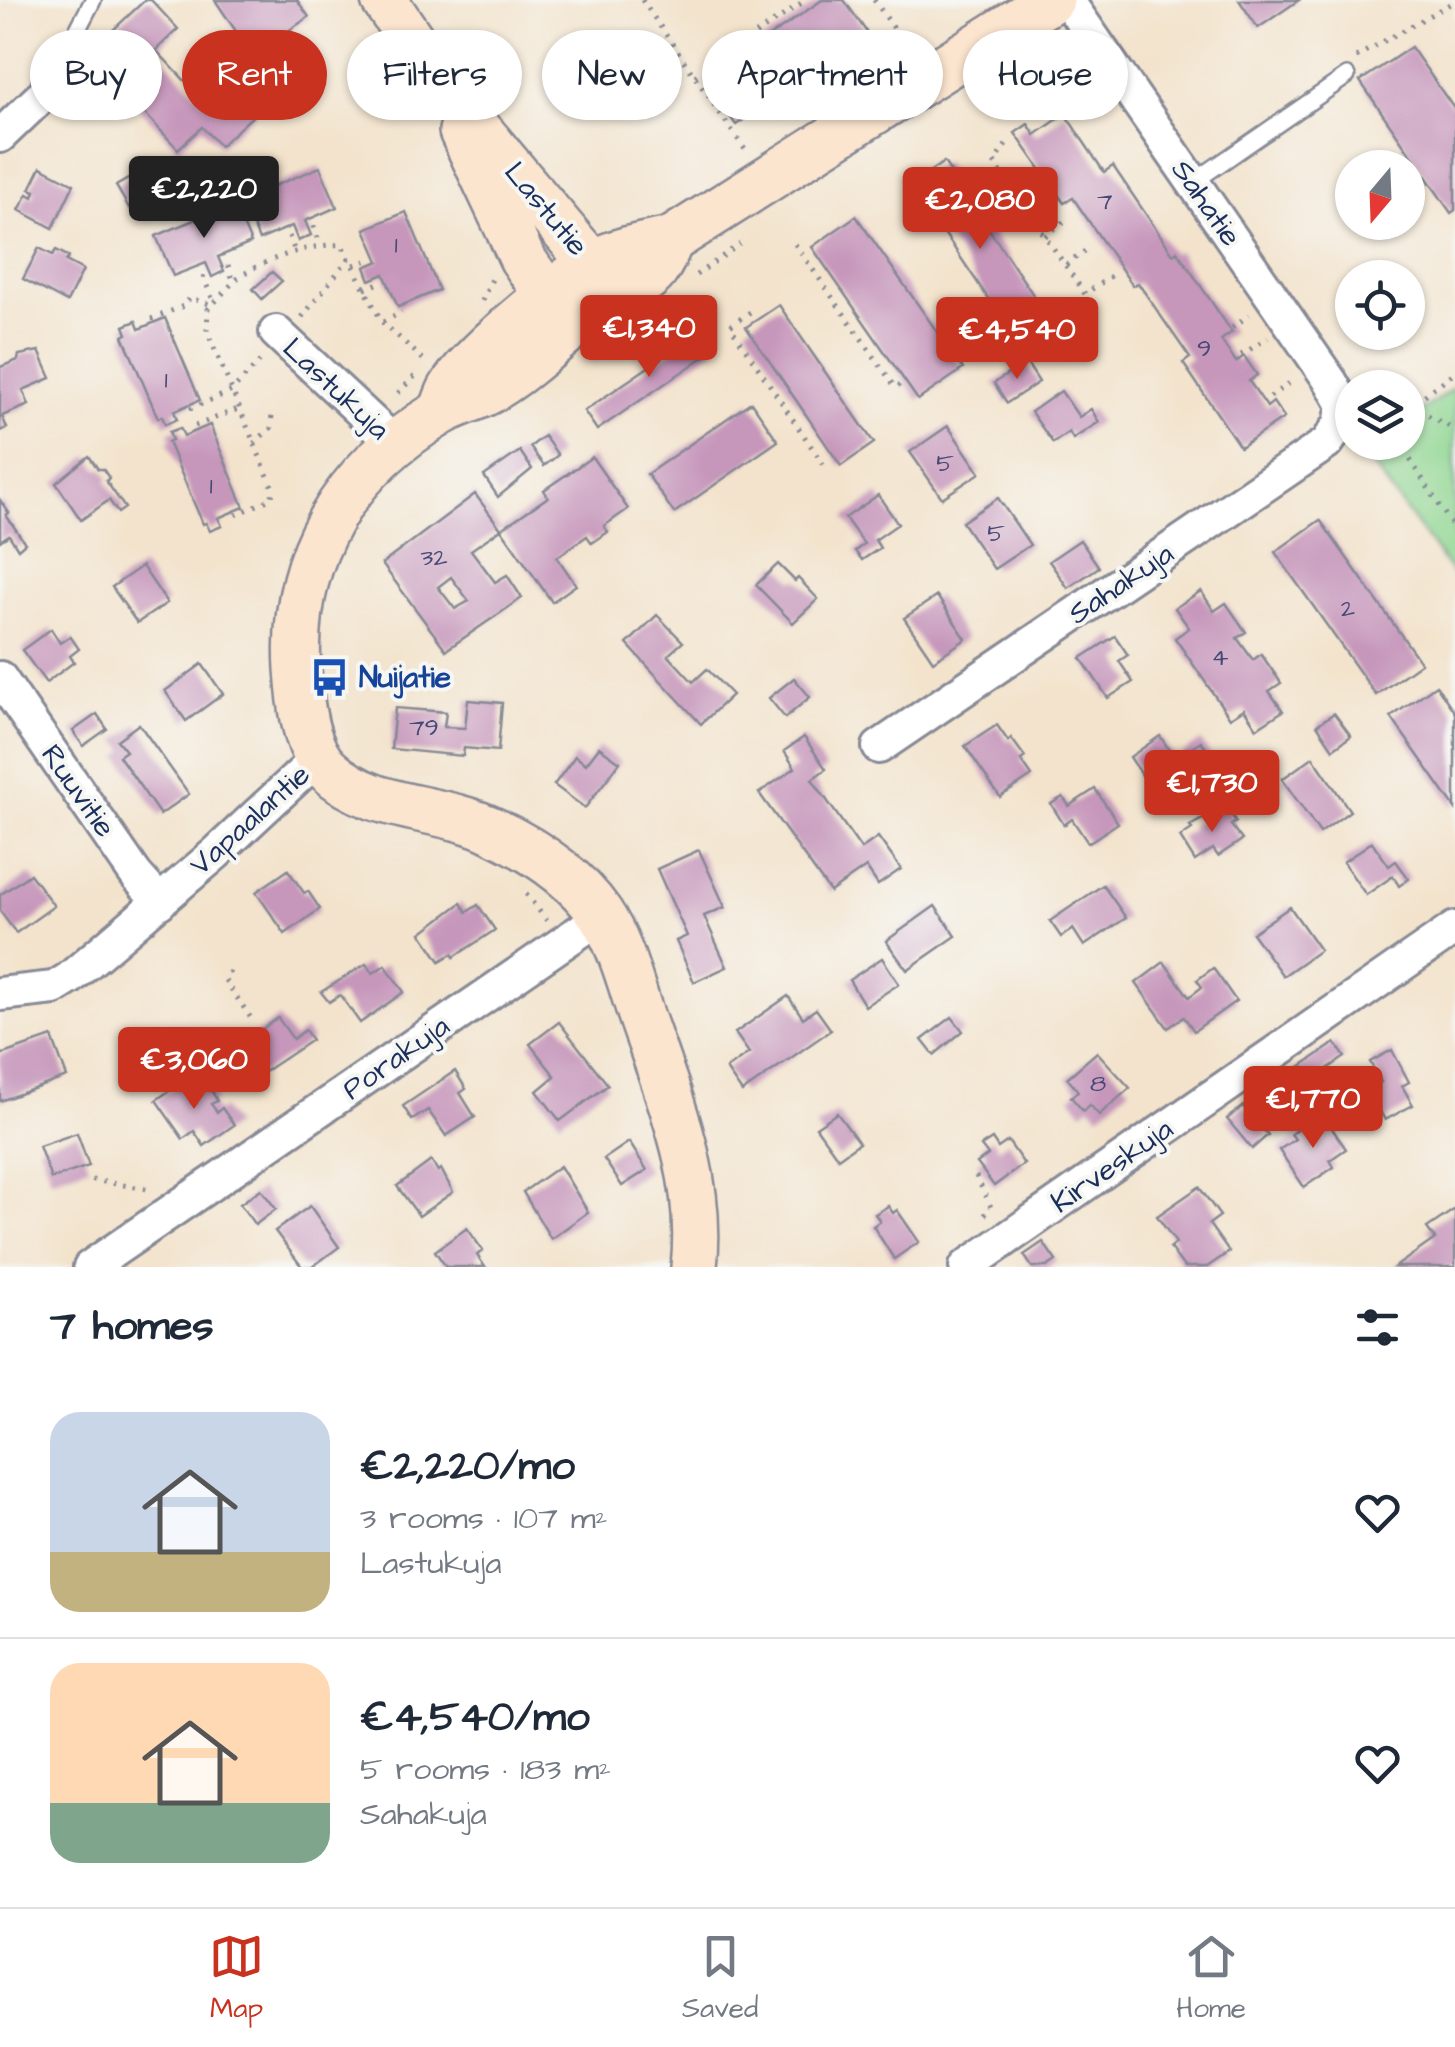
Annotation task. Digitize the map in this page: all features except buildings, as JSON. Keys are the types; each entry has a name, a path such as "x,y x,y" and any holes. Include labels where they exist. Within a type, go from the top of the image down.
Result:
{"street":[{"name":"Lastutie","path":"384,0 405,30"},
{"path":"442,411 451,389 471,365 548,296 592,264 636,246 671,240 1051,0"},
{"name":"Sahatie","path":"1067,0 1335,393"},
{"path":"0,136 30,107"},
{"name":"Lastutie","path":"458,120 522,258 548,296 591,311 592,264 471,120"},
{"path":"318,758 298,675 298,606 304,580 326,527 351,486 442,411 496,388 534,362 591,311 653,273 671,240"},
{"name":"Lastukuja","path":"281,336 397,446"},
{"name":"Sahakuja","path":"879,747 1328,443 1335,432"},
{"name":"Ruuvitie","path":"0,678 136,875 160,902"},
{"name":"Vapaalantie","path":"0,994 54,988 70,978 318,758 343,782 370,796 399,806 462,816 526,848 582,890 602,916 618,948 660,1062 690,1167 695,1216 694,1267"},
{"name":"Porakuja","path":"90,1267 602,916"},
{"name":"Kirveskuja","path":"966,1267 1455,928"}],"lane":[{"path":"78,30 94,0"},
{"path":"1192,183 1346,76"}],"path":[{"path":"642,0 750,158"},
{"path":"694,76 806,0"},
{"path":"874,0 895,30"},
{"path":"1346,76 1349,62 1455,1"},
{"path":"1006,145 994,162 1085,294 1112,276"},
{"path":"1026,208 1042,196"},
{"path":"1045,236 1069,218"},
{"path":"314,226 320,244"},
{"path":"289,236 296,253"},
{"path":"688,281 742,242"},
{"path":"795,244 896,388 904,383"},
{"path":"1066,265 1089,248"},
{"path":"190,410 232,391 350,257"},
{"path":"354,265 368,260"},
{"path":"228,264 234,283"},
{"path":"151,319 186,305 189,298 213,304 203,276"},
{"path":"365,290 379,283"},
{"path":"1232,328 1254,311"},
{"path":"382,322 402,312"},
{"path":"750,312 730,326 827,470"},
{"path":"1241,356 1272,336"},
{"path":"1425,394 1455,372"},
{"path":"1270,396 1299,376"},
{"path":"195,426 240,408"},
{"path":"254,443 270,428 272,414"},
{"path":"1425,414 1455,430"},
{"path":"1410,460 1455,530"},
{"path":"230,971 225,980 253,1020"},
{"path":"975,1226 991,1207 976,1176"},
{"path":"92,1180 158,1190"}],"green space":[{"path":"1455,387 1455,577 1369,460 1425,460 1425,408"}],"place":[{"name":"Nuijatie","path":"329,678"}]}
